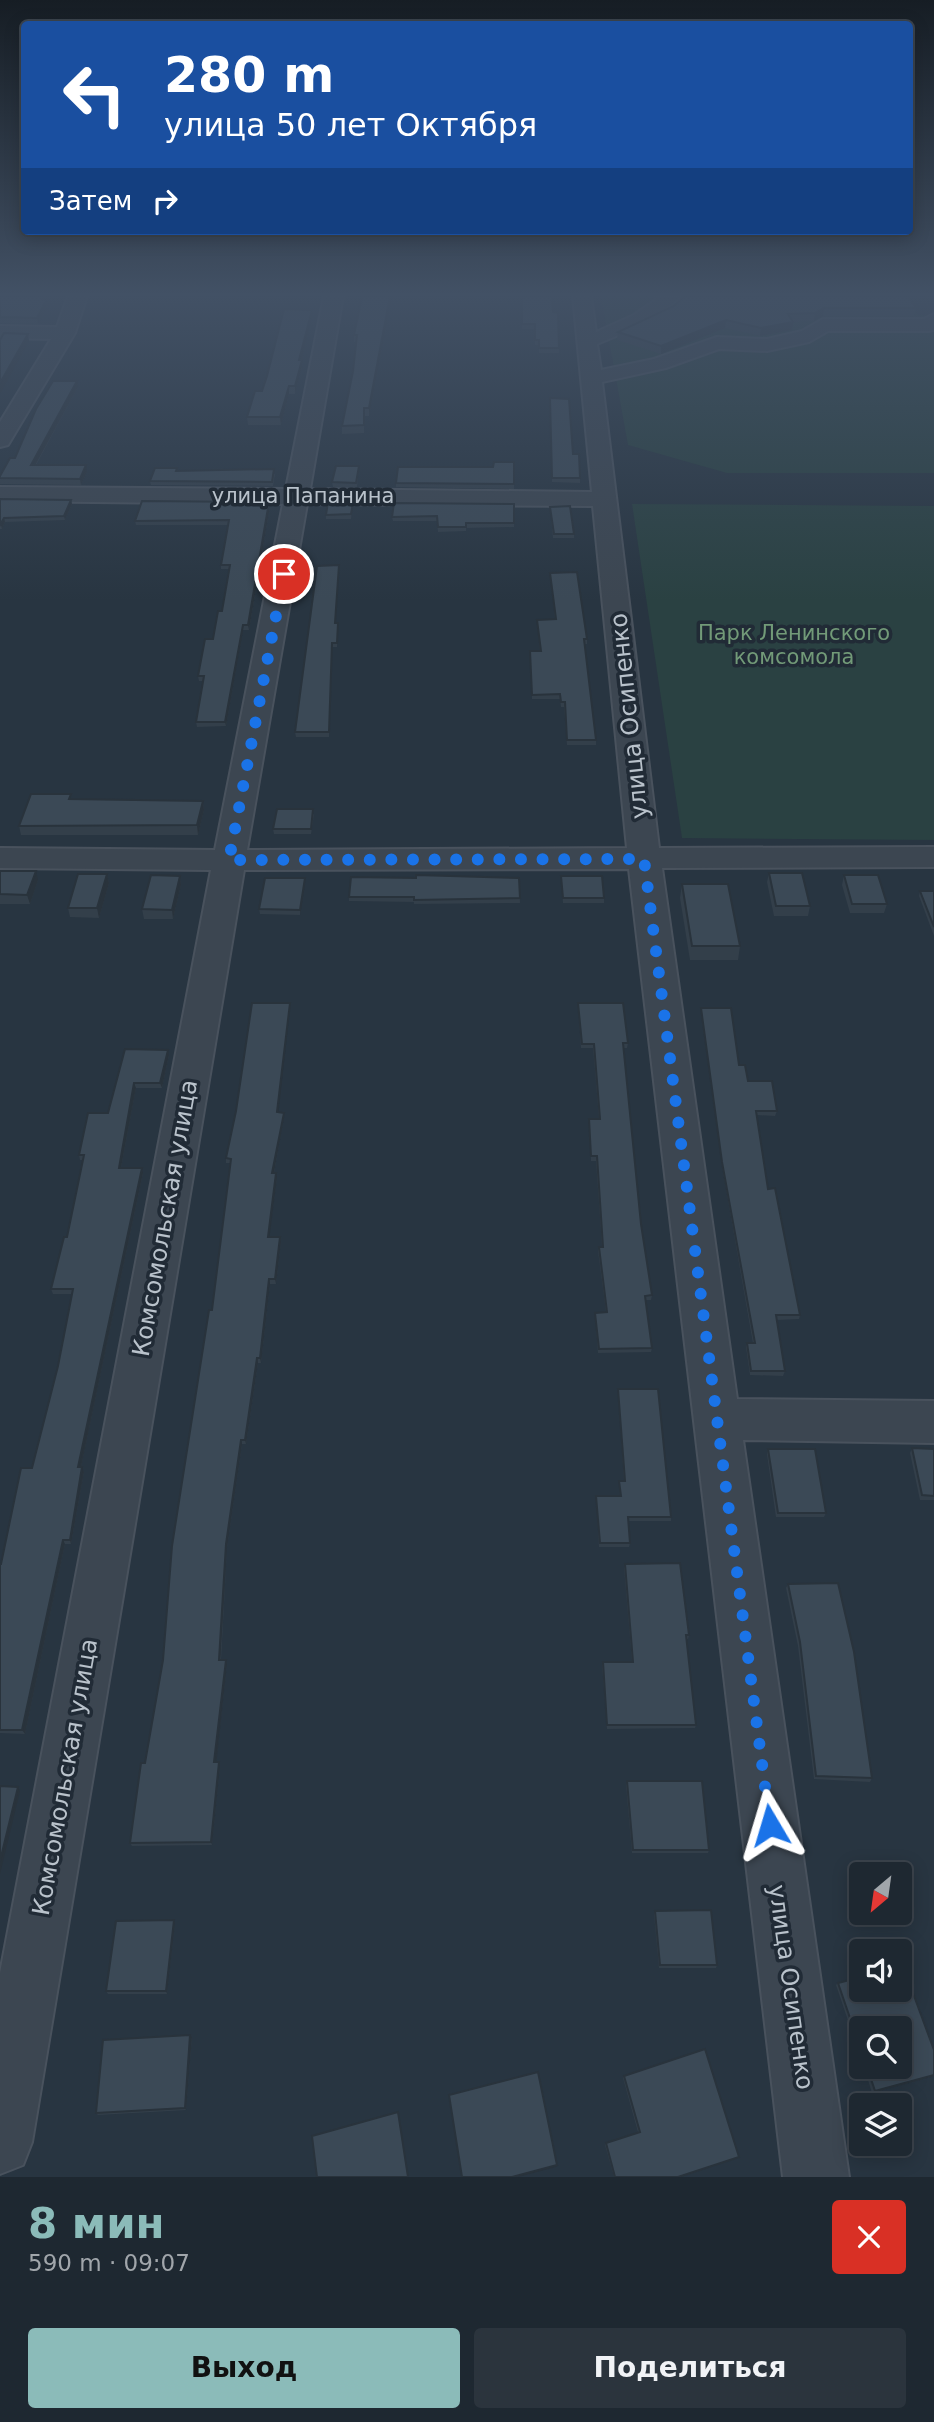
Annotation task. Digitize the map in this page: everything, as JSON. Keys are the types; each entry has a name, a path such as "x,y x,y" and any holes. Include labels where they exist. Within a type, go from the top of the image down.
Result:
{"street":[{"path":"0,440 26,398"},
{"name":"Комсомольская улица","path":"0,2142 229,860 316,398"},
{"name":"улица Осипенко","path":"594,398 644,859 816,2177"},
{"name":"улица Папанина","path":"0,494 606,499"},
{"path":"0,858 229,860 934,857"},
{"path":"716,1419 934,1422"}],"green space":[{"path":"619,398 934,398 934,473 727,473 628,445"},
{"name":"Парк Ленинского комсомола","path":"632,504 934,506 934,840 682,838"}],"building":[{"path":"43,398 68,398 31,465 86,465 80,479 0,478 10,458 15,458"},
{"path":"253,398 286,398 280,417 247,417"},
{"path":"348,398 371,398 369,408 364,408 364,425 342,426"},
{"path":"550,398 569,399 573,454 579,454 580,478 552,478"},
{"path":"494,462 514,462 514,484 396,483 398,467 493,467"},
{"path":"336,466 359,466 356,483 332,482"},
{"path":"155,468 177,468 176,471 274,469 272,482 150,481"},
{"path":"0,499 71,500 64,516 4,518 0,525"},
{"path":"142,501 269,502 248,625 243,625 225,722 196,722 204,676 198,676 205,639 213,639 218,611 222,611 230,565 221,565 229,520 135,521"},
{"path":"328,502 353,503 351,514 326,515"},
{"path":"394,503 514,504 514,523 466,523 466,527 438,527 437,516 392,517"},
{"path":"570,506 574,534 554,534 550,507"},
{"path":"339,565 335,623 338,623 337,643 332,643 329,732 295,732 317,566"},
{"path":"577,572 587,639 584,639 596,740 567,740 565,702 561,702 560,694 532,695 530,651 541,651 537,620 556,619 550,573"},
{"path":"31,794 71,794 69,799 203,801 197,825 19,826"},
{"path":"277,809 313,809 311,829 273,829"},
{"path":"0,871 36,871 27,895 0,894"},
{"path":"769,873 802,873 810,906 776,906"},
{"path":"78,874 107,874 97,908 68,908"},
{"path":"151,875 180,876 172,910 142,909"},
{"path":"416,875 519,878 520,898 414,900 414,897 349,897 351,877 416,878"},
{"path":"844,875 878,875 887,904 852,904"},
{"path":"561,876 602,876 604,898 563,898"},
{"path":"265,878 305,878 300,910 259,909"},
{"path":"682,884 728,884 740,946 692,946"},
{"path":"920,891 934,891 934,927"},
{"path":"252,1003 290,1003 277,1112 284,1113 272,1173 276,1173 268,1237 280,1237 275,1279 269,1279 260,1358 257,1358 245,1440 241,1440 226,1544 219,1660 226,1660 214,1762 219,1762 211,1842 130,1843 141,1763 145,1763 163,1660 172,1546 209,1310 212,1310 231,1159 226,1158"},
{"path":"578,1003 623,1003 628,1043 623,1043 641,1224 652,1295 645,1296 652,1348 599,1349 595,1313 607,1312 599,1247 603,1247 597,1156 591,1156 589,1119 600,1119 594,1044 582,1044"},
{"path":"701,1008 731,1008 739,1065 745,1065 748,1081 772,1081 777,1111 756,1111 768,1189 775,1188 800,1315 776,1315 785,1371 751,1371 747,1343 755,1343 722,1162"},
{"path":"125,1049 168,1050 160,1083 134,1083 119,1168 142,1168 78,1467 82,1467 70,1540 63,1540 22,1730 0,1730 0,1564 21,1468 32,1468 58,1366 73,1289 51,1289 64,1237 67,1237 84,1155 79,1155 88,1113 108,1113"},
{"path":"618,1389 658,1389 671,1517 628,1517 630,1543 600,1543 596,1496 621,1496 619,1481 625,1481"},
{"path":"912,1448 934,1449 934,1496 922,1495"},
{"path":"768,1449 815,1449 826,1513 778,1513"},
{"path":"680,1563 696,1725 607,1725 603,1662 633,1662 625,1564"},
{"path":"838,1583 854,1652 872,1778 816,1776 800,1642 788,1584"},
{"path":"627,1781 702,1781 709,1850 633,1850"},
{"path":"0,1786 18,1787 0,1861"},
{"path":"711,1910 717,1965 660,1965 655,1911"},
{"path":"174,1920 166,1991 106,1991 116,1921"},
{"path":"849,1980 849,2002 912,2002 912,1990 934,2050 934,2075 875,2091 871,2079 912,2079 912,2016 849,2016 838,1983"},
{"path":"190,2035 185,2108 96,2113 103,2040"},
{"path":"705,2049 739,2157 678,2177 615,2177 606,2143 640,2132 624,2076"},
{"path":"538,2072 557,2165 512,2177 462,2177 449,2095"},
{"path":"398,2112 408,2177 317,2177 312,2136"}],"route":[{"path":"284,574 229,860 644,859 770,1825"}]}
